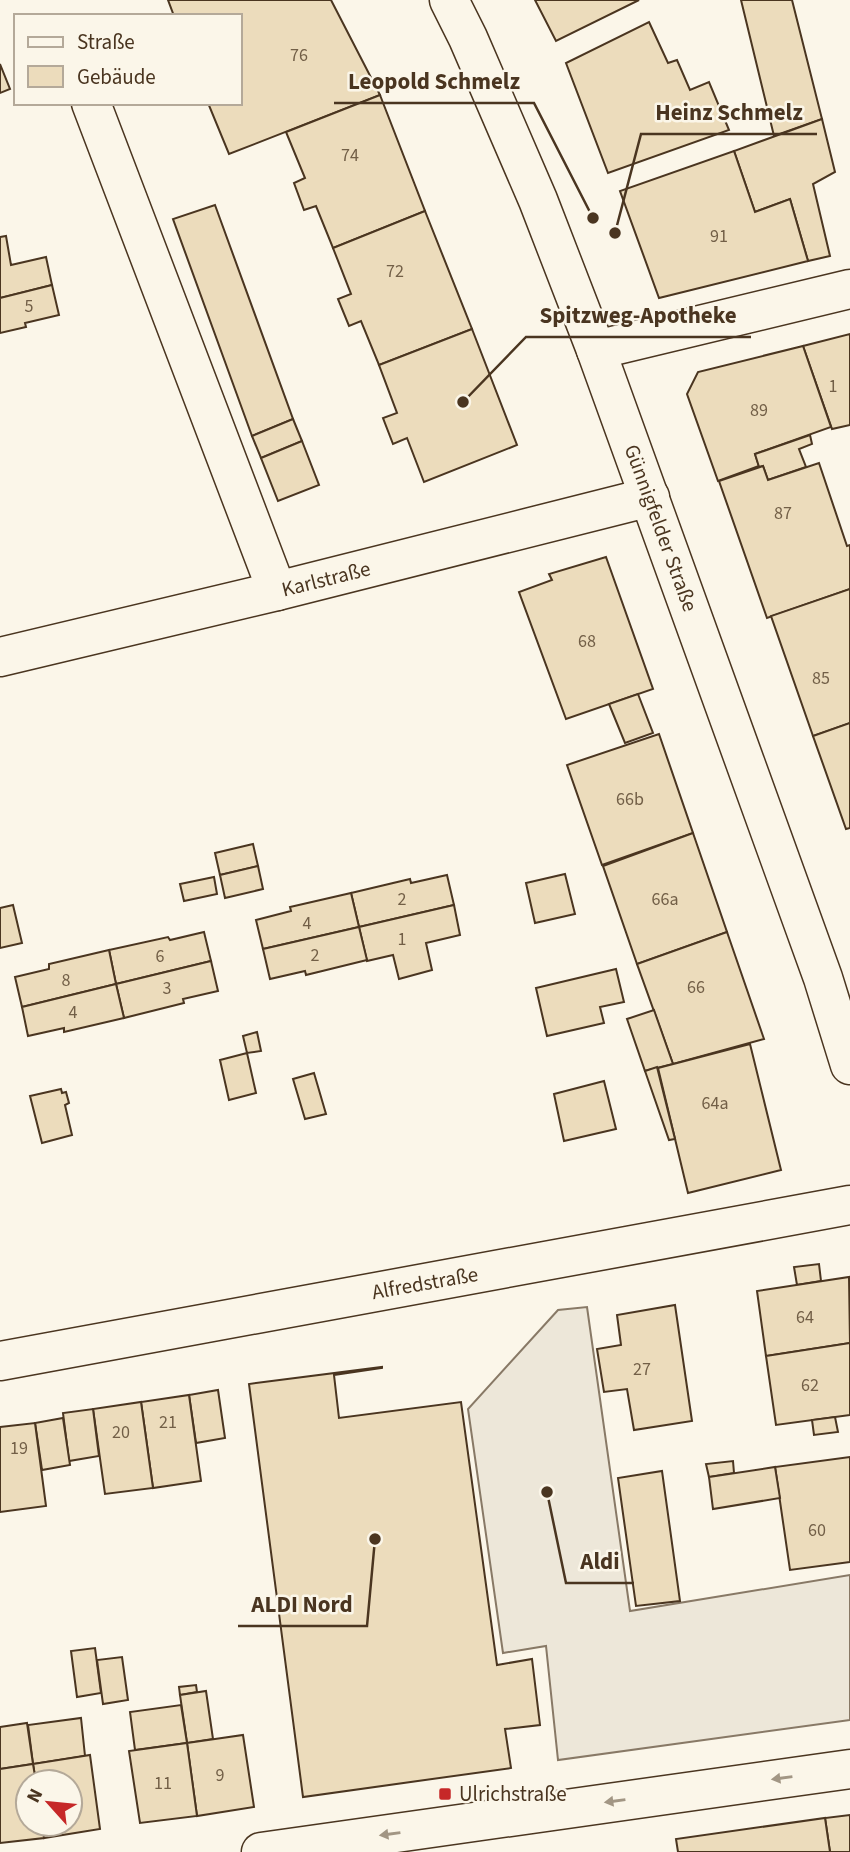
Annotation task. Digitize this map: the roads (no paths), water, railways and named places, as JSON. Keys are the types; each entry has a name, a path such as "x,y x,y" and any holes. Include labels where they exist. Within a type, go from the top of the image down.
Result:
{"street":[{"name":"Günnigfelder Straße","path":"449,0 532,188 596,350 823,978 850,1065"},
{"path":"92,105 277,591"},
{"path":"596,350 850,289"},
{"name":"Karlstraße","path":"0,657 277,591 650,497"},
{"name":"Alfredstraße","path":"0,1361 850,1205"},
{"path":"261,1852 850,1769"}],"place":[{"name":"Leopold Schmelz","path":"593,218"},
{"name":"Heinz Schmelz","path":"615,233"},
{"name":"Spitzweg-Apotheke","path":"463,402"},
{"name":"Aldi","path":"547,1492"},
{"name":"ALDI Nord","path":"375,1539"},
{"name":"Ulrichstraße","path":"445,1794"}]}
